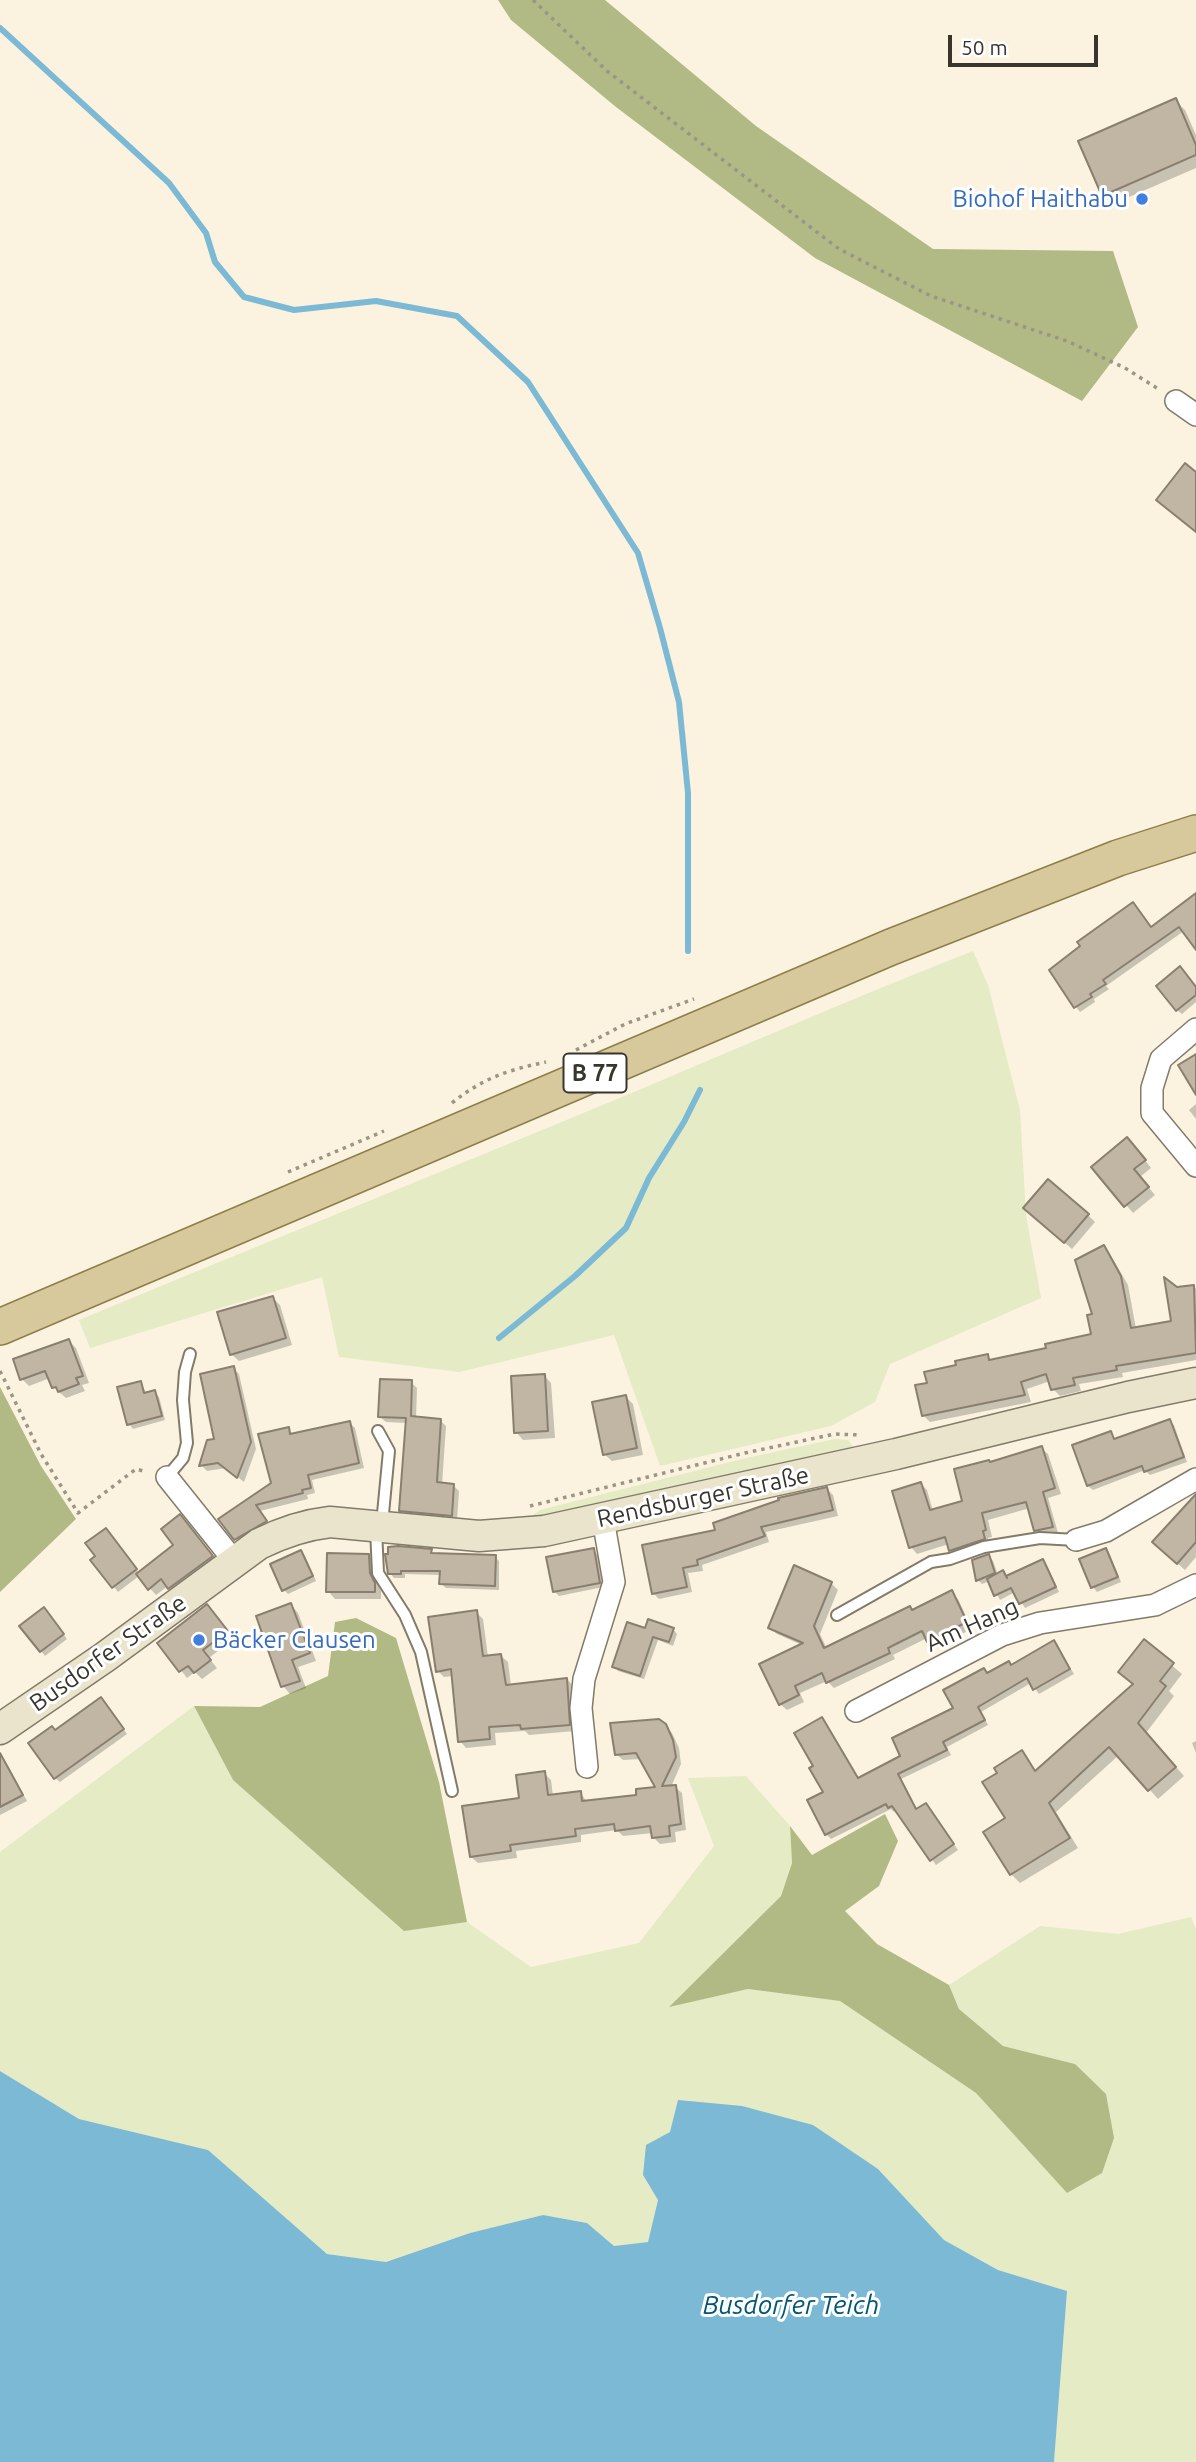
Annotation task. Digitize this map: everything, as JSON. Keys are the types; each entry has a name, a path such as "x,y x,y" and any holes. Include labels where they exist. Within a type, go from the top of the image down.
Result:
{"main road":[{"name":"B 77","path":"0,1327 891,947 1118,858 1196,833"}],"street":[{"path":"1176,401 1196,415"},
{"path":"1196,1029 1161,1059 1152,1088 1152,1113 1196,1166"},
{"name":"Rendsburger Straße","path":"226,1569 271,1538 305,1525 330,1522 458,1535 509,1535 603,1519 896,1454 1128,1397 1194,1390"},
{"path":"167,1477 226,1569"},
{"path":"1076,1541 1106,1531 1196,1479"},
{"path":"587,1767 581,1708 584,1679 614,1581 603,1519"},
{"name":"Busdorfer Straße","path":"0,1729 226,1569"},
{"name":"Am Hang","path":"856,1711 1002,1635 1040,1623 1155,1605 1196,1585"}],"lane":[{"path":"167,1477 183,1458 187,1443 183,1400 185,1372 190,1353"},
{"path":"378,1431 389,1451 379,1527 379,1573 405,1615 421,1652 452,1791"},
{"path":"837,1615 931,1562 950,1559 984,1547 1040,1538 1076,1541"}],"path":[{"path":"533,0 607,71 839,249 931,296 1067,341 1125,368 1176,401"},
{"path":"0,1371 41,1454 78,1513 136,1469 167,1477"},
{"path":"524,1507 835,1434 864,1436"}],"green space":[{"path":"498,0 605,0 756,126 933,249 1113,251 1138,327 1082,401 815,258 616,107 511,20"},
{"path":"973,951 988,985 1020,1110 1026,1215 1041,1298 890,1364 875,1402 831,1426 660,1466 614,1335 459,1372 339,1357 322,1277 90,1348 79,1320"},
{"path":"0,1387 41,1466 76,1519 0,1592"},
{"path":"835,1439 848,1440 857,1451 526,1520 540,1510 746,1458"},
{"path":"356,1618 396,1638 439,1782 467,1922 404,1931 233,1780 194,1706 260,1707 328,1676 335,1622"},
{"path":"194,1706 233,1780 453,1923 467,1922 531,1967 639,1943 714,1846 688,1778 746,1776 790,1826 792,1863 781,1896 670,2006 748,1989 840,2001 976,2093 1067,2193 1075,2064 1003,2046 959,2009 949,1985 1040,1926 1118,1934 1191,1917 1196,1929 1196,2462 1054,2462 1067,2291 998,2270 944,2240 878,2169 670,2132 643,2175 658,2200 648,2242 614,2246 587,2223 543,2215 470,2233 386,2262 327,2254 207,2150 79,2119 0,2071 0,1852"},
{"path":"885,1814 898,1841 879,1886 845,1911 877,1944 949,1985 959,2009 1003,2046 1075,2064 1106,2094 1114,2138 1102,2173 1067,2193 976,2093 840,2001 748,1989 669,2007 781,1896 792,1863 790,1826 812,1855"}],"water":[{"name":"Busdorfer Teich","path":"0,2071 79,2119 208,2150 327,2254 386,2262 470,2233 543,2215 587,2223 614,2246 648,2242 658,2200 643,2175 646,2145 670,2132 678,2100 742,2106 813,2125 878,2169 944,2240 998,2270 1067,2291 1054,2462 0,2462"}],"building":[{"path":"1176,98 1196,145 1196,155 1102,196 1078,141"},
{"path":"1185,463 1196,472 1196,532 1156,500"},
{"path":"1196,893 1196,950 1179,927 1103,980 1106,984 1074,1008 1049,970 1080,946 1077,942 1133,902 1151,927"},
{"path":"1180,966 1196,987 1196,995 1176,1011 1156,986"},
{"path":"1196,1054 1196,1095 1178,1065"},
{"path":"1127,1137 1146,1160 1134,1169 1149,1187 1124,1207 1091,1167"},
{"path":"1048,1179 1089,1214 1064,1243 1023,1208"},
{"path":"1104,1245 1121,1276 1131,1328 1171,1321 1164,1277 1177,1287 1194,1285 1196,1353 1116,1366 1117,1370 1073,1378 1075,1385 1051,1390 1046,1374 1021,1382 1025,1395 922,1416 915,1385 927,1383 924,1372 956,1365 955,1361 988,1354 989,1360 1046,1348 1045,1344 1091,1334 1087,1315 1092,1314 1075,1260"},
{"path":"273,1296 286,1338 230,1355 217,1312"},
{"path":"69,1339 83,1376 76,1378 79,1384 58,1392 56,1387 52,1388 45,1371 20,1380 13,1359"},
{"path":"234,1366 251,1442 237,1478 218,1463 199,1466 207,1440 214,1439 200,1374"},
{"path":"545,1374 548,1431 514,1433 511,1376"},
{"path":"380,1379 412,1380 411,1416 441,1419 437,1482 454,1484 452,1516 399,1511 406,1418 378,1417"},
{"path":"141,1381 144,1393 155,1390 162,1416 127,1425 117,1387"},
{"path":"626,1395 637,1448 603,1455 592,1402"},
{"path":"1170,1419 1184,1457 1144,1472 1142,1466 1087,1486 1072,1445 1111,1431 1114,1439"},
{"path":"350,1421 359,1463 308,1475 311,1488 302,1490 303,1493 256,1505 267,1521 234,1540 218,1519 271,1483 258,1434 289,1427 290,1434"},
{"path":"1042,1446 1055,1488 1043,1492 1053,1527 1034,1531 1026,1502 982,1513 985,1539 949,1551 945,1537 909,1548 892,1491 921,1482 930,1510 962,1501 954,1469 989,1460 990,1462"},
{"path":"827,1487 833,1510 761,1527 765,1536 697,1560 698,1565 683,1568 687,1587 652,1594 642,1545 715,1530 713,1523 779,1500 778,1498"},
{"path":"1196,1494 1196,1542 1177,1564 1152,1542"},
{"path":"180,1514 213,1556 168,1589 161,1579 148,1590 136,1574 173,1545 161,1529"},
{"path":"106,1528 137,1569 112,1588 90,1560 95,1556 85,1543"},
{"path":"388,1547 432,1549 431,1553 496,1555 495,1586 439,1584 440,1571 401,1571 401,1574 388,1574 385,1554 388,1554"},
{"path":"594,1548 600,1583 553,1592 546,1557"},
{"path":"1106,1548 1118,1577 1091,1588 1079,1559"},
{"path":"301,1550 313,1576 282,1591 270,1564"},
{"path":"327,1553 369,1554 375,1592 326,1592"},
{"path":"989,1554 995,1573 976,1581 972,1560"},
{"path":"1043,1559 1056,1587 1019,1604 1011,1588 994,1596 987,1579 1003,1570 1006,1576"},
{"path":"794,1565 832,1582 814,1626 824,1648 910,1606 912,1610 952,1590 967,1622 927,1642 922,1631 888,1648 890,1653 826,1683 822,1673 795,1686 799,1695 779,1705 759,1664 803,1643 768,1628"},
{"path":"291,1603 310,1653 292,1660 300,1681 281,1687 256,1616"},
{"path":"207,1604 228,1631 203,1650 211,1660 194,1673 188,1666 179,1672 157,1643"},
{"path":"44,1607 64,1634 40,1652 19,1626"},
{"path":"477,1610 483,1656 501,1654 506,1685 567,1678 570,1725 521,1729 520,1725 489,1727 490,1739 458,1742 451,1669 436,1672 428,1617"},
{"path":"648,1619 674,1628 669,1642 653,1637 640,1676 612,1667 627,1622 645,1628"},
{"path":"1144,1639 1174,1663 1160,1681 1166,1686 1138,1723 1176,1767 1148,1791 1109,1747 1049,1803 1070,1838 1010,1875 983,1832 1005,1818 982,1782 997,1773 994,1768 1022,1750 1035,1771 1133,1684 1118,1672"},
{"path":"1054,1640 1070,1669 1033,1690 1027,1678 978,1707 985,1720 943,1742 947,1750 898,1774 916,1809 926,1803 954,1844 930,1861 892,1806 888,1808 886,1804 825,1835 807,1800 823,1792 809,1768 813,1766 794,1733 822,1717 858,1778 900,1756 892,1738 953,1708 943,1690 984,1668 987,1673 1009,1661 1011,1665"},
{"path":"101,1697 124,1729 54,1779 28,1743 52,1726 55,1730"},
{"path":"659,1719 666,1724 676,1757 662,1786 676,1785 681,1824 669,1826 670,1836 652,1838 650,1826 615,1831 614,1824 575,1829 576,1836 510,1845 511,1851 470,1857 462,1806 519,1798 516,1775 545,1771 548,1795 581,1791 582,1801 636,1795 636,1789 655,1787 636,1753 615,1755 610,1723"},
{"path":"0,1753 23,1795 0,1807"}],"waterway":[{"path":"0,28 169,183 206,233 215,262 244,297 294,310 376,301 457,316 528,382 638,553 660,628 679,702 688,793 688,951"},
{"path":"499,1338 575,1276 626,1228 649,1178 684,1122 700,1090"}],"place":[{"name":"Biohof Haithabu","path":"1142,199"},
{"name":"Bäcker Clausen","path":"199,1640"}]}
